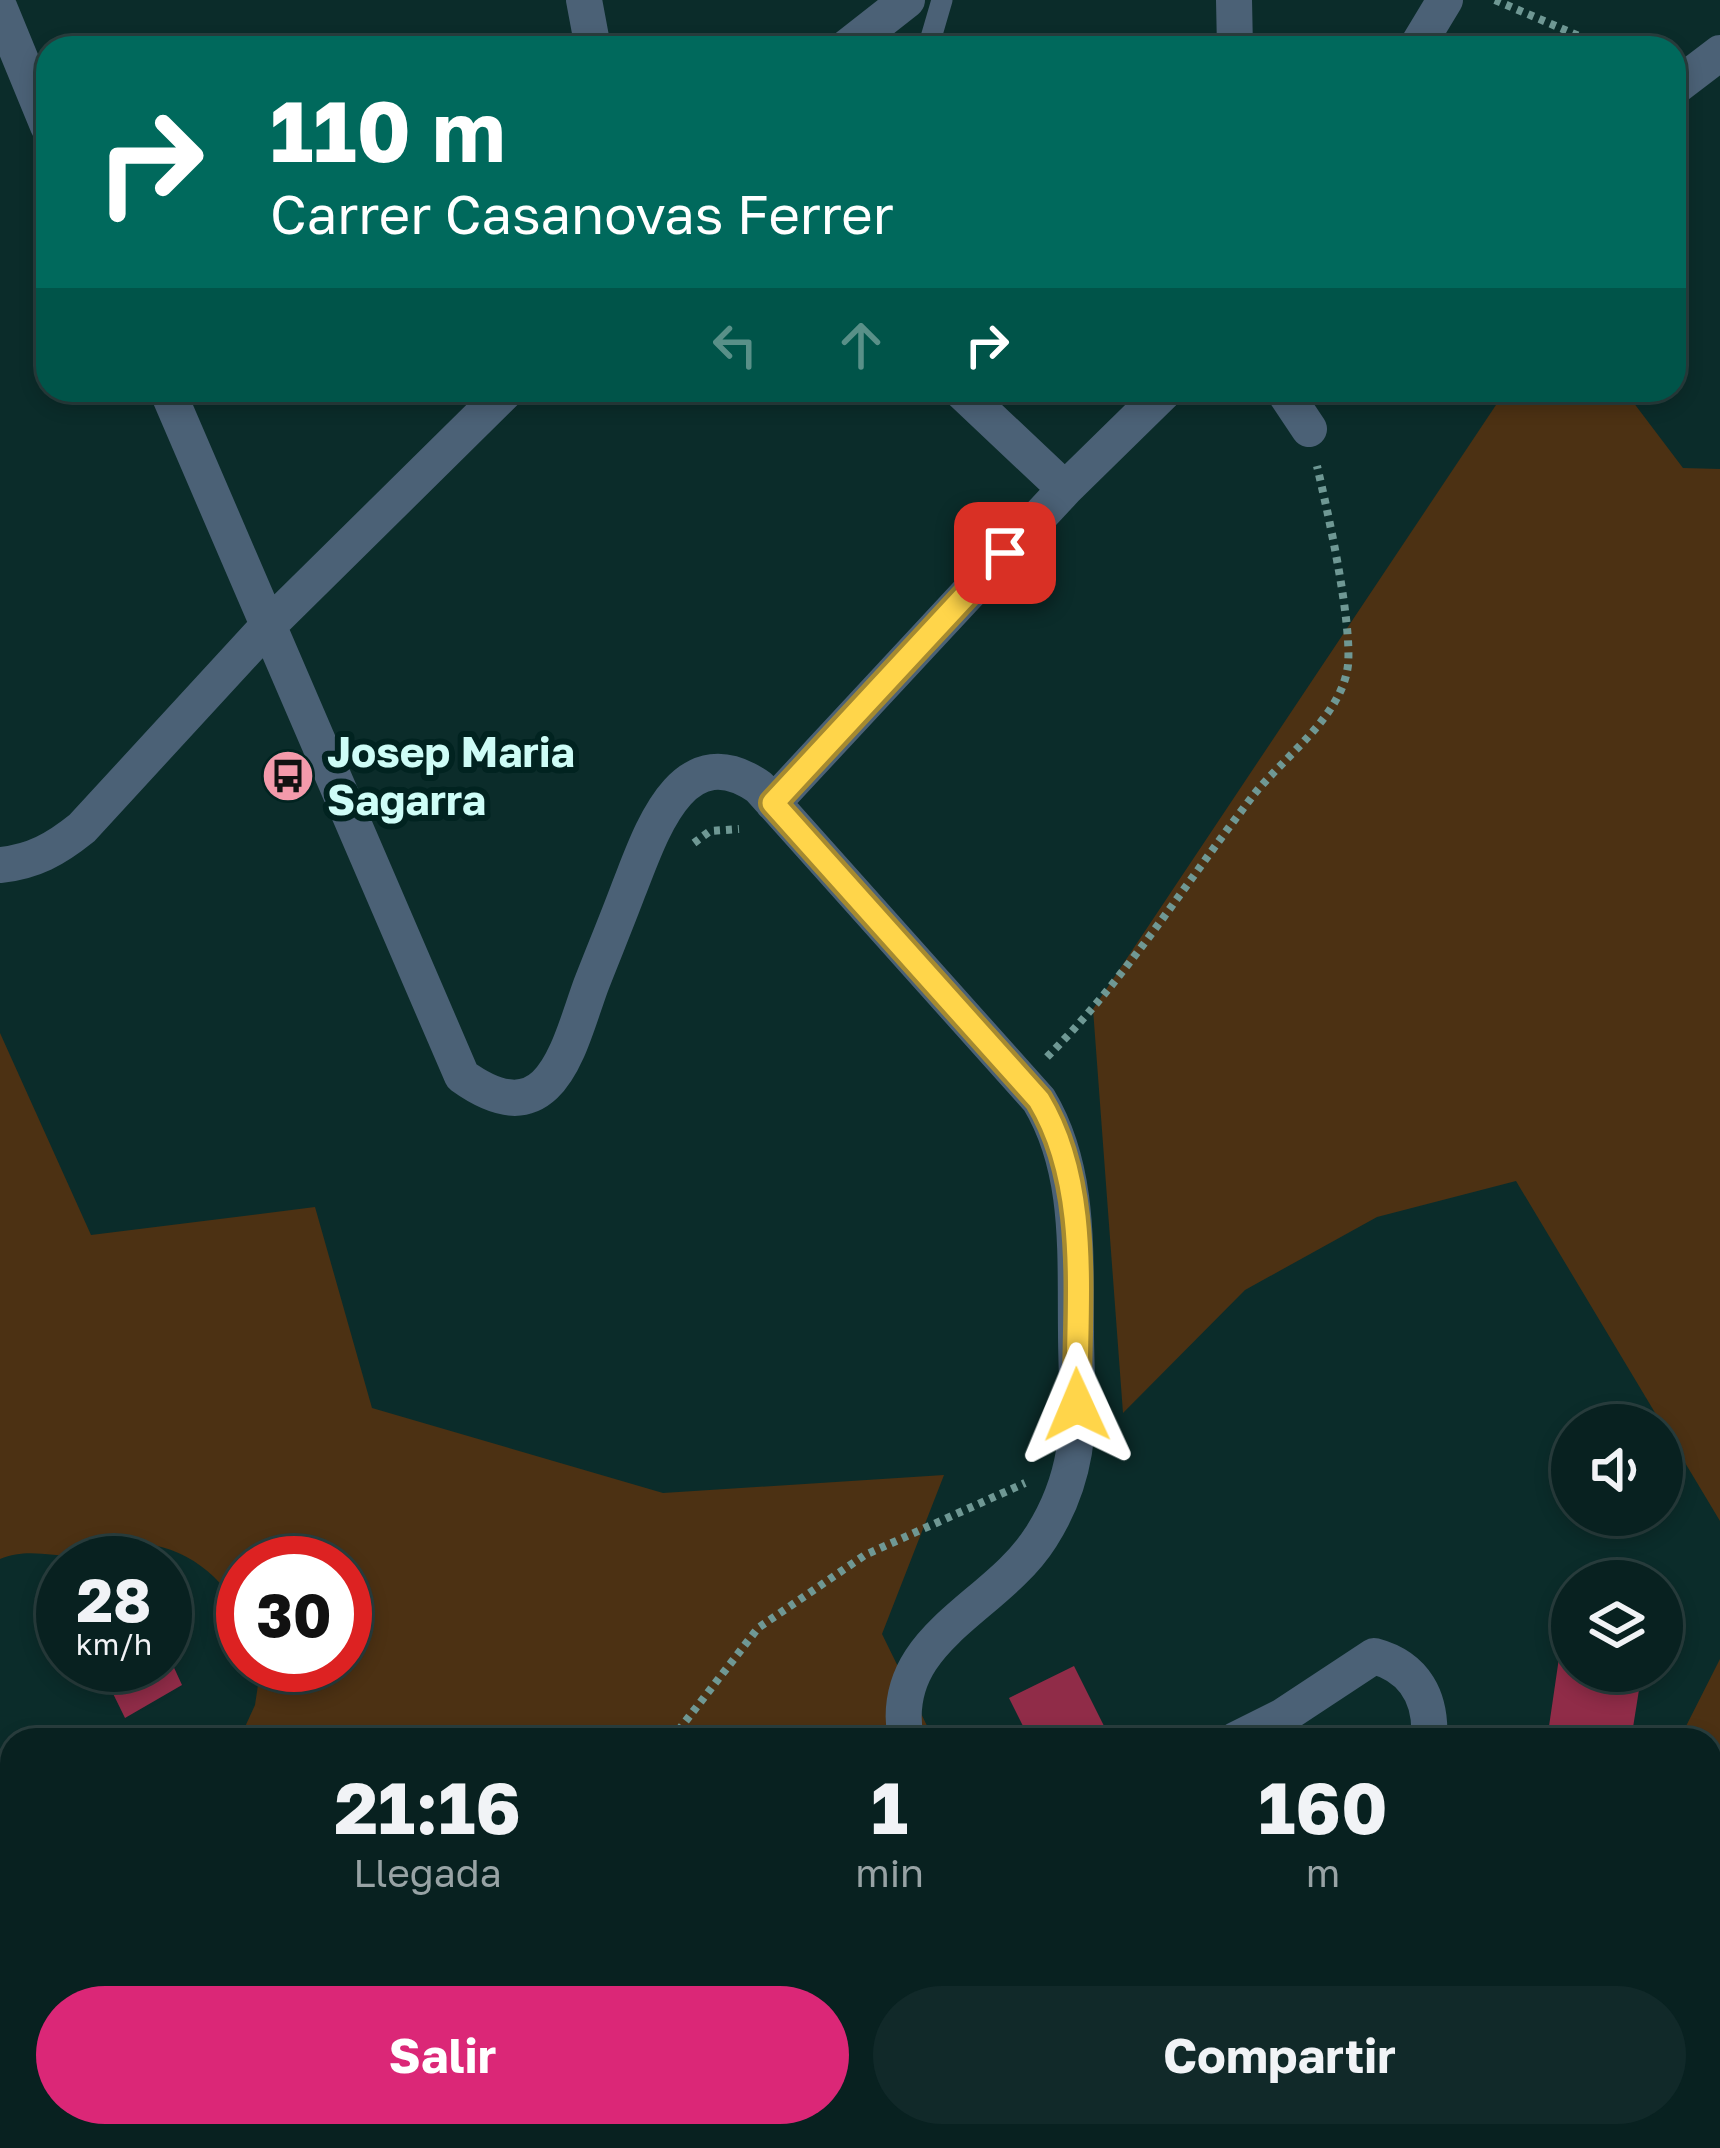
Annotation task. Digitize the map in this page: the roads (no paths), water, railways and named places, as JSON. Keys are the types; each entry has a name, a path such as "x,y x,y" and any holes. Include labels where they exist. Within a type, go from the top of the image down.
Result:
{"street":[{"path":"584,0 590,36"},
{"path":"861,36 907,0"},
{"path":"1234,0 1235,36"},
{"path":"1423,36 1445,0"},
{"path":"0,9 36,97"},
{"path":"172,402 462,1076 486,1094 513,1097 538,1090 569,1057 590,988 657,819 696,776 725,771 743,776 773,803 1022,1082 1053,1123 1074,1208 1074,1450 1057,1508 1025,1559 918,1658 904,1695 905,1728"},
{"path":"0,865 23,862 56,848 82,828 266,628 495,402"},
{"path":"973,402 1065,490"},
{"path":"773,803 1065,490 1154,402"},
{"path":"1290,402 1309,429"},
{"path":"1258,1728 1374,1656 1398,1662 1412,1676 1424,1694 1428,1728"}],"lane":[{"path":"931,36 941,0"}],"place":[{"name":"Josep Maria Sagarra","path":"288,776"}]}
